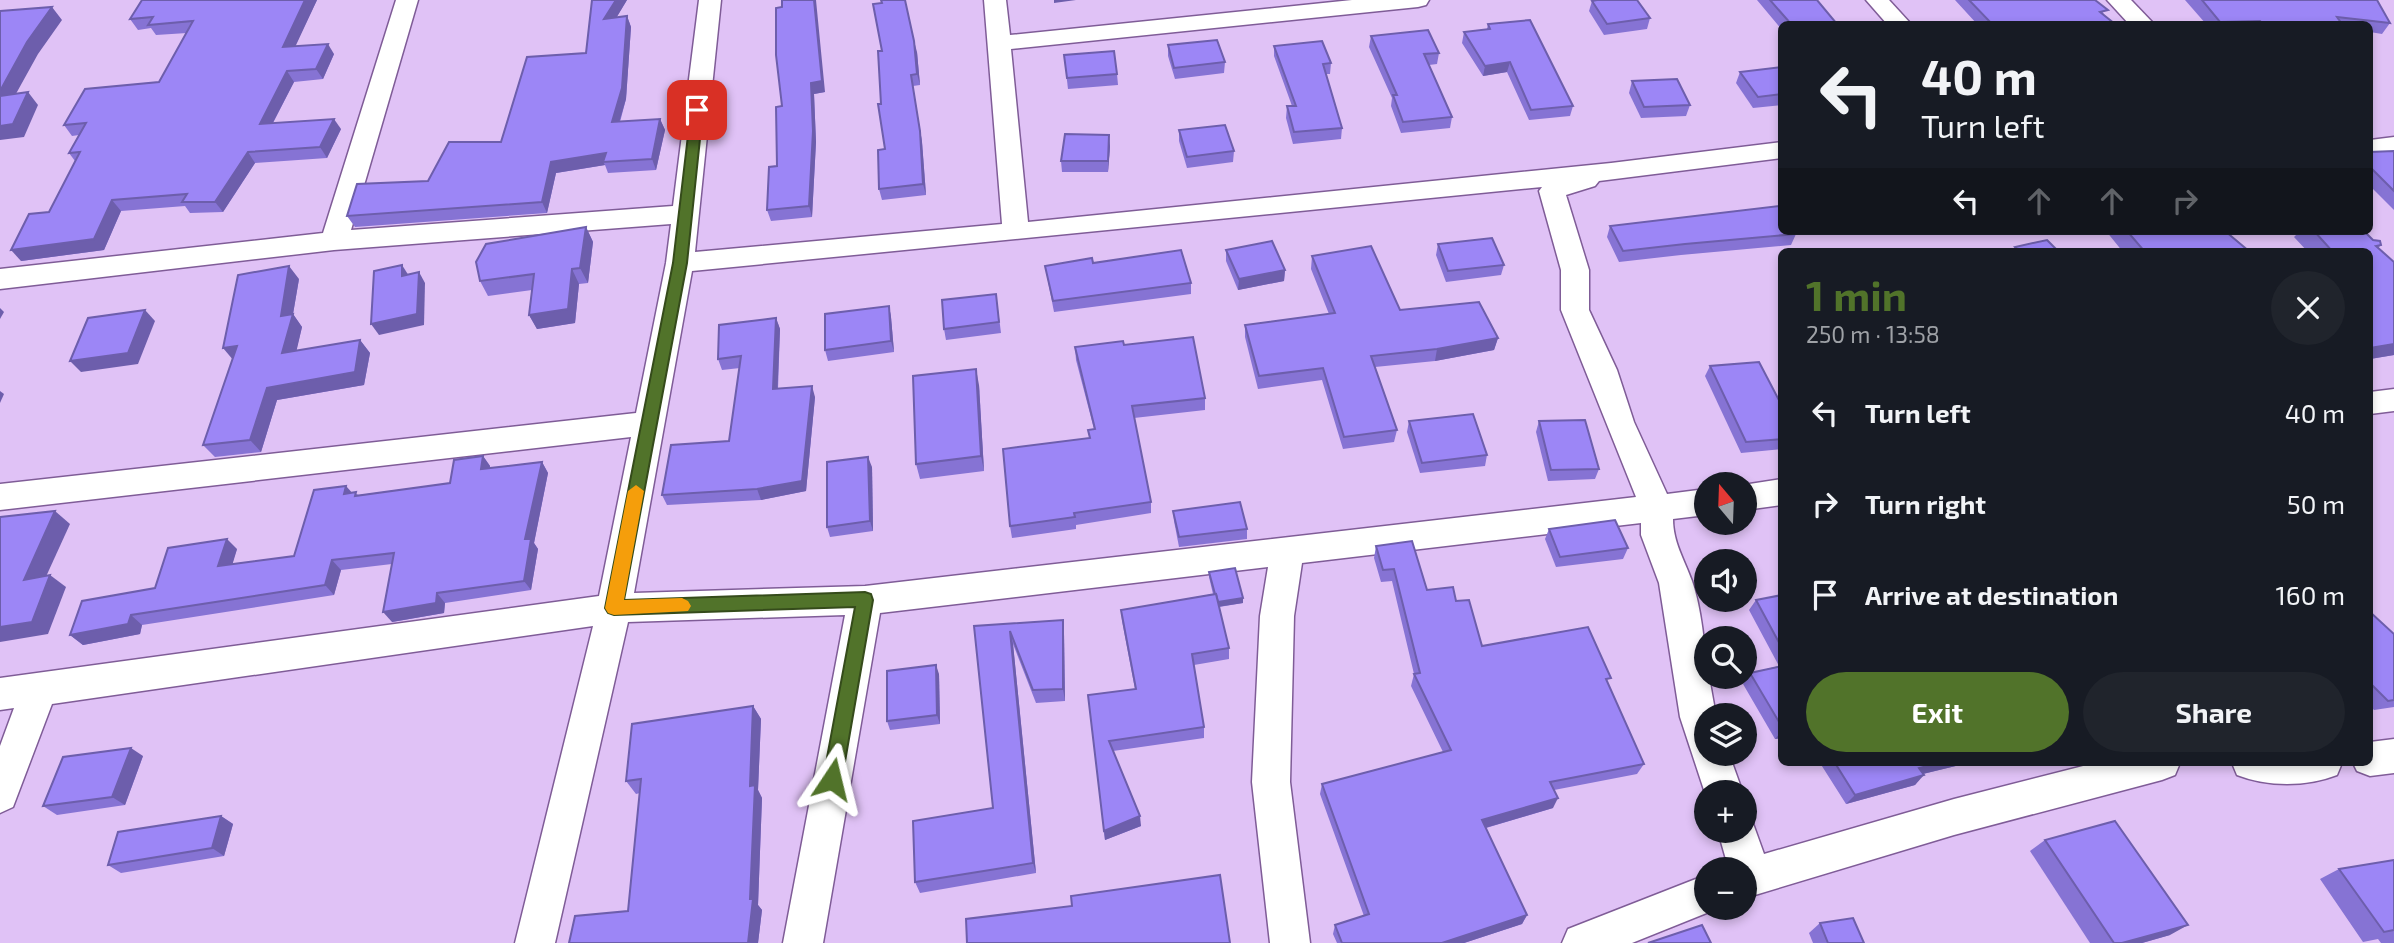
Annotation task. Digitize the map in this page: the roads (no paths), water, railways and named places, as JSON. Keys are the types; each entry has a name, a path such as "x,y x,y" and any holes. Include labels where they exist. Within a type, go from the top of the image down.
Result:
{"street":[{"path":"334,241 407,0"},
{"path":"535,943 614,608 680,263 710,0"},
{"path":"995,0 1016,232"},
{"path":"1001,43 1418,0"},
{"path":"1877,0 1896,21"},
{"path":"2118,0 2139,21"},
{"path":"2373,148 2394,145"},
{"path":"680,263 1016,232 1611,171 1778,150"},
{"path":"1611,171 1552,191 1575,270 1575,310 1602,370 1619,422 1657,508 1657,535 1676,583 1697,703"},
{"path":"0,279 334,241 685,214"},
{"path":"2373,403 2394,400"},
{"path":"0,498 649,423"},
{"path":"1757,495 1778,493"},
{"path":"0,694 614,608 865,600 1694,503"},
{"path":"1287,550 1277,616 1272,782 1290,943"},
{"path":"803,943 865,600"},
{"path":"0,795 39,690"},
{"path":"2373,758 2394,756"},
{"path":"1757,874 1954,817 2150,766"},
{"path":"2274,766 2292,766"},
{"path":"1582,943 1694,899"}]}
